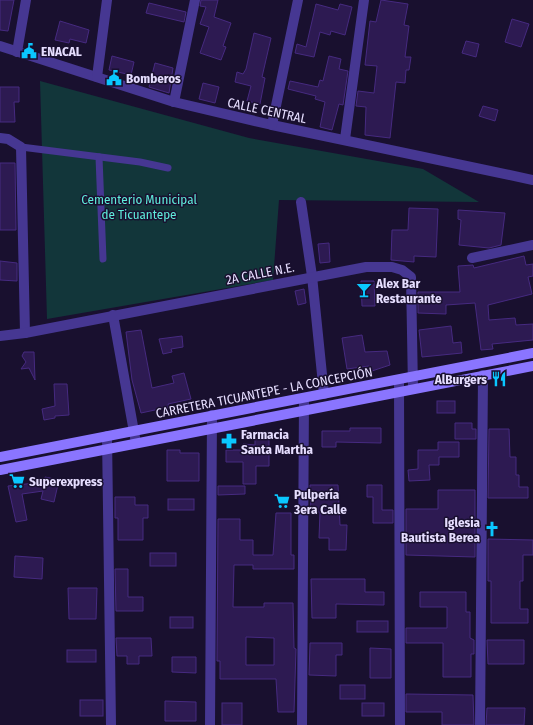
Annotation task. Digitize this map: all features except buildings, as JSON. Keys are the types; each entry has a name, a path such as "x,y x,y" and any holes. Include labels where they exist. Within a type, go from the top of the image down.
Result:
{"main road":[{"name":"CARRETERA TICUANTEPE - LA CONCEPCIÓN","path":"0,457 533,353"},
{"name":"CARRETERA TICUANTEPE - LA CONCEPCIÓN","path":"0,470 533,366"}],"street":[{"path":"17,52 26,0"},
{"path":"97,77 107,0"},
{"path":"174,102 195,0"},
{"path":"272,125 298,0"},
{"path":"344,139 362,0"},
{"name":"CALLE CENTRAL","path":"0,46 174,102 272,125 533,180"},
{"path":"0,138 8,139 22,147 25,333"},
{"path":"300,202 312,276 324,394"},
{"path":"472,258 533,245"},
{"name":"2A CALLE N.E.","path":"0,336 25,333 113,314 312,276 366,267 392,267 402,270 410,276 412,377"},
{"path":"113,314 136,443"},
{"path":"480,725 483,375"},
{"path":"412,377 412,389"},
{"path":"399,380 400,725"},
{"path":"302,725 304,398"},
{"path":"210,725 212,415"},
{"path":"107,436 111,725"}],"lane":[{"path":"22,147 140,162 168,168"},
{"path":"99,157 103,259"}],"green space":[{"name":"Cementerio Municipal de Ticuantepe","path":"40,81 249,138 423,169 479,202 279,200 273,280 47,319"}],"place":[{"name":"ENACAL","path":"29,51"},
{"name":"Bomberos","path":"114,78"},
{"name":"Alex Bar Restaurante","path":"364,290"},
{"name":"AlBurgers","path":"499,379"},
{"name":"Farmacia Santa Martha","path":"229,441"},
{"name":"Superexpress","path":"17,481"},
{"name":"Pulpería 3era Calle","path":"282,501"},
{"name":"Iglesia Bautista Berea","path":"492,529"}]}
